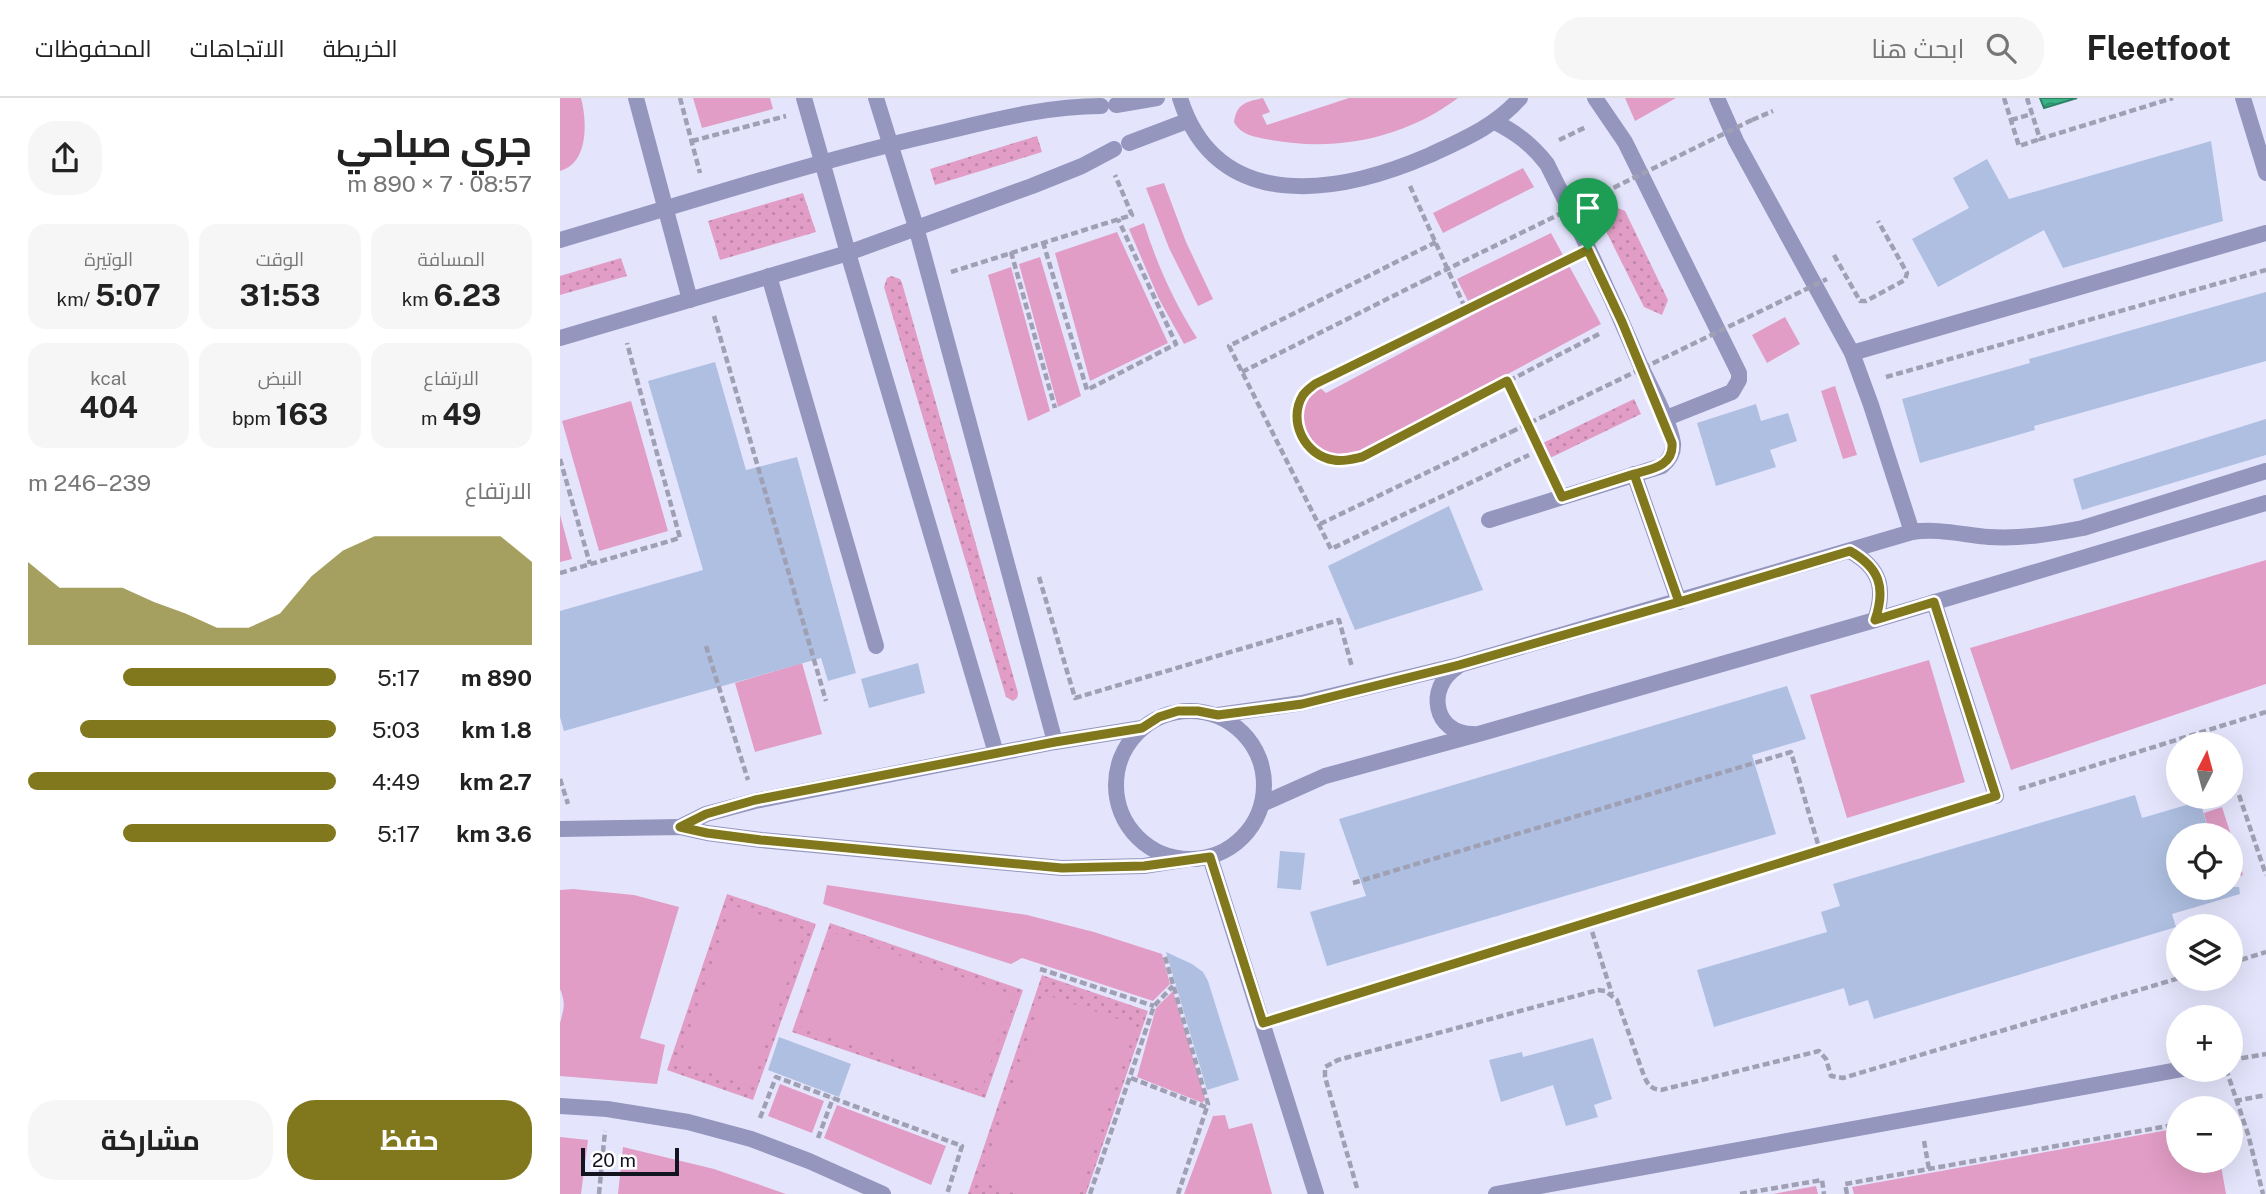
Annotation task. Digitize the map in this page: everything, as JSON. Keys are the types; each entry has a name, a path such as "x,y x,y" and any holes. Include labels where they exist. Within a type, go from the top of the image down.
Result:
{"lane":[{"path":"636,98 690,300"},
{"path":"876,98 916,227 1055,742"},
{"path":"560,240 889,144 1018,115 1157,98"},
{"path":"1180,98 1187,121 1207,150 1227,167 1287,186 1315,187 1401,166 1449,146 1495,122 1520,98"},
{"path":"1595,98 1625,142 1739,373 1739,380 1732,392 1664,419"},
{"path":"1717,98 1736,141 1852,354 1912,533"},
{"path":"2243,98 2266,173"},
{"path":"806,104 996,754"},
{"path":"560,338 848,253 1032,186 1187,121"},
{"path":"1489,520 1661,466 1671,456 1672,443 1622,322 1551,171 1537,151 1518,134 1495,122"},
{"path":"1852,354 2266,233"},
{"path":"769,276 876,646"},
{"path":"1218,715 1302,704 1459,665 1912,533 1942,530 2002,537 2053,534 2083,528 2266,471"},
{"path":"1634,474 1679,602"},
{"path":"1262,804 1325,776 1875,620 2266,503"},
{"path":"1850,551 1865,559 1875,572 1881,588 1881,604 1875,620"},
{"path":"1934,602 1996,796"},
{"path":"1459,665 1440,683 1438,710 1445,722 1455,730 1468,734 1482,733"},
{"path":"560,829 680,827 761,840 1062,868 1144,866 1210,857 1228,849 1244,837 1255,822 1262,804 1265,782 1261,761 1252,742 1237,726 1218,715 1198,711 1178,711 1159,717 1142,728 1127,744 1118,765 1115,787 1119,809 1130,829 1146,845 1166,855 1188,859"},
{"path":"680,827 706,814 755,800 1055,742 1142,728"},
{"path":"1210,857 1317,1194"},
{"path":"1496,1194 2166,1072"},
{"path":"560,1106 688,1122 751,1139 883,1194"}],"path":[{"path":"680,98 706,198"},
{"path":"2004,98 2019,146 2172,98"},
{"path":"2027,98 2040,139"},
{"path":"692,141 806,104"},
{"path":"1242,372 1773,111"},
{"path":"2011,120 2032,114"},
{"path":"1537,151 1609,116"},
{"path":"949,273 1132,215 1116,149"},
{"path":"1401,166 1466,310"},
{"path":"1043,242 1087,390 1176,344 1118,219"},
{"path":"1834,255 1860,301 1866,301 1905,280 1907,273 1878,221"},
{"path":"1436,242 1229,346 1331,549 1529,455"},
{"path":"1588,250 1315,384 1304,394 1298,408 1297,422 1301,436 1309,448 1321,457 1335,461 1362,457 1622,322"},
{"path":"1011,252 1055,408"},
{"path":"1886,377 2266,270"},
{"path":"1320,524 1827,279"},
{"path":"708,295 826,701"},
{"path":"560,573 680,538 621,320"},
{"path":"1507,381 1562,497"},
{"path":"560,459 590,565"},
{"path":"1035,565 1075,698 1339,620 1358,690"},
{"path":"706,646 755,800"},
{"path":"1263,1023 2266,712"},
{"path":"1353,883 1791,752 1820,850"},
{"path":"2243,808 2266,875"},
{"path":"1589,922 1612,994 1619,1006 1648,1086 1654,1090 1819,1051 1826,1059 1831,1076 1843,1078 2166,982"},
{"path":"2243,959 2266,952"},
{"path":"1165,957 1208,1099 1208,1108 1178,1194"},
{"path":"1040,969 1154,1006"},
{"path":"1090,1194 1154,1006 1174,985"},
{"path":"1357,1188 1325,1077 1325,1067 1329,1063 1598,990 1612,994"},
{"path":"2243,1058 2266,1054"},
{"path":"751,1139 776,1077 962,1146 947,1194"},
{"path":"1131,1079 1208,1108"},
{"path":"2243,1099 2266,1095"},
{"path":"808,1161 833,1098"},
{"path":"599,1194 607,1110"},
{"path":"2243,1122 2263,1194"},
{"path":"1847,1194 1845,1184 2166,1126"},
{"path":"1740,1194 1822,1180 1824,1194"}],"shaded area":[{"path":"560,98 581,98 585,129 581,150 576,159 569,167 560,171"},
{"path":"693,98 770,98 773,109 702,128"},
{"path":"1263,98 1270,112 1262,115 1267,125 1349,98 1458,98 1416,123 1393,132 1345,143 1321,144 1271,140 1250,135 1237,127 1234,122 1240,107 1247,102"},
{"path":"1625,98 1676,98 1635,121"},
{"path":"1037,136 1042,152 935,185 930,169"},
{"path":"1523,168 1534,187 1443,233 1433,213"},
{"path":"1164,183 1186,242 1213,299 1198,306 1169,248 1146,188"},
{"path":"803,193 816,232 720,260 708,221"},
{"path":"1608,204 1625,211 1668,300 1662,315 1644,307 1601,221"},
{"path":"1144,223 1167,283 1197,338 1184,344 1159,299 1129,229"},
{"path":"1117,232 1168,343 1090,381 1055,253"},
{"path":"1551,233 1563,255 1468,301 1457,279"},
{"path":"1040,257 1081,396 1058,407 1019,264"},
{"path":"621,258 627,276 560,295 560,276"},
{"path":"1568,264 1601,324 1364,451 1348,457 1337,457 1326,454 1309,440 1301,420 1302,409 1307,396 1318,386 1326,393"},
{"path":"1011,267 1050,411 1028,421 988,275"},
{"path":"891,276 900,279 902,283 1018,693 1013,701 1006,697 884,287 887,278"},
{"path":"1785,317 1800,344 1767,363 1752,335"},
{"path":"1835,386 1857,455 1843,459 1821,391"},
{"path":"1634,399 1641,414 1550,458 1543,443"},
{"path":"631,401 668,531 599,551 562,421"},
{"path":"560,515 572,559 560,562"},
{"path":"2266,560 2266,684 2011,770 1970,648"},
{"path":"1929,660 1965,782 1847,818 1810,695"},
{"path":"802,663 822,734 755,752 735,683"},
{"path":"2223,809 2227,823 2207,823 2204,813"},
{"path":"827,885 1027,915 1094,932 1162,954 1170,984 1153,1001 1022,958 1011,964 823,904"},
{"path":"560,890 634,895 679,907 640,1038 665,1045 657,1084 560,1076 560,1023 564,1006 560,989"},
{"path":"727,894 816,924 753,1100 667,1070"},
{"path":"732,905 805,930 751,1087 678,1062"},
{"path":"830,923 1023,990 985,1098 792,1032"},
{"path":"832,932 1014,995 981,1090 799,1026"},
{"path":"1042,975 1148,1011 1086,1194 968,1194"},
{"path":"1173,991 1205,1098 1203,1103 1137,1077 1156,1008"},
{"path":"1044,994 1135,1025 1078,1194 1016,1194 981,1182"},
{"path":"780,1084 824,1101 812,1133 768,1116"},
{"path":"837,1105 946,1146 931,1185 824,1138"},
{"path":"1225,1115 1229,1129 1252,1123 1272,1194 1184,1194 1213,1116"},
{"path":"2166,1130 2166,1173 2222,1173 2226,1194 1854,1194 1852,1187"},
{"path":"560,1137 588,1140 581,1194 560,1194"},
{"path":"623,1147 714,1169 786,1194 618,1194"},
{"path":"1816,1186 1818,1194 1773,1194"}],"water":[{"path":"2040,98 2077,98 2044,108"}],"building":[{"path":"2211,141 2223,221 2063,268 2044,230 1938,287 1912,239 1969,208 1953,178 1987,159 2009,199"},
{"path":"2266,292 2266,361 2034,426 2035,430 1920,463 1902,399 2030,363 2029,359"},
{"path":"715,362 746,470 797,457 856,673 828,681 821,658 564,731 560,717 560,611 703,570 648,381"},
{"path":"1756,404 1761,421 1788,413 1797,441 1770,450 1776,467 1716,486 1697,423"},
{"path":"2266,419 2266,455 2082,510 2073,479"},
{"path":"1449,506 1483,590 1355,630 1328,566"},
{"path":"918,663 925,693 869,708 861,679"},
{"path":"1787,686 1806,739 1752,755 1776,834 1327,966 1310,912 1366,896 1339,819"},
{"path":"2135,795 2142,818 2173,809 2202,809 2206,823 2166,823 2166,900 2220,900 2166,914 2166,930 1874,1019 1868,1000 1849,1006 1844,988 1714,1027 1697,970 1827,932 1821,912 1840,906 1833,884"},
{"path":"1280,851 1305,853 1301,890 1277,888"},
{"path":"1166,952 1203,972 1239,1080 1207,1090"},
{"path":"779,1037 851,1064 839,1097 768,1070"},
{"path":"1593,1038 1612,1099 1594,1105 1598,1117 1566,1126 1553,1085 1501,1102 1489,1060 1522,1052 1523,1057"}],"route":[{"path":"1588,250 1315,384 1304,394 1298,408 1297,422 1301,436 1309,448 1321,457 1335,461 1362,457 1507,381 1562,497 1634,474 1656,538 1679,602 1850,551 1865,559 1875,572 1881,588 1881,604 1875,620 1934,602 1996,796 1263,1023 1210,857 1144,866 1062,868 761,840 680,827 706,814 755,800 1055,742 1142,728 1159,717 1178,711 1218,715 1302,704 1459,665 1679,602 1634,474 1667,462 1673,449 1672,443 1622,322 1588,250"}]}
